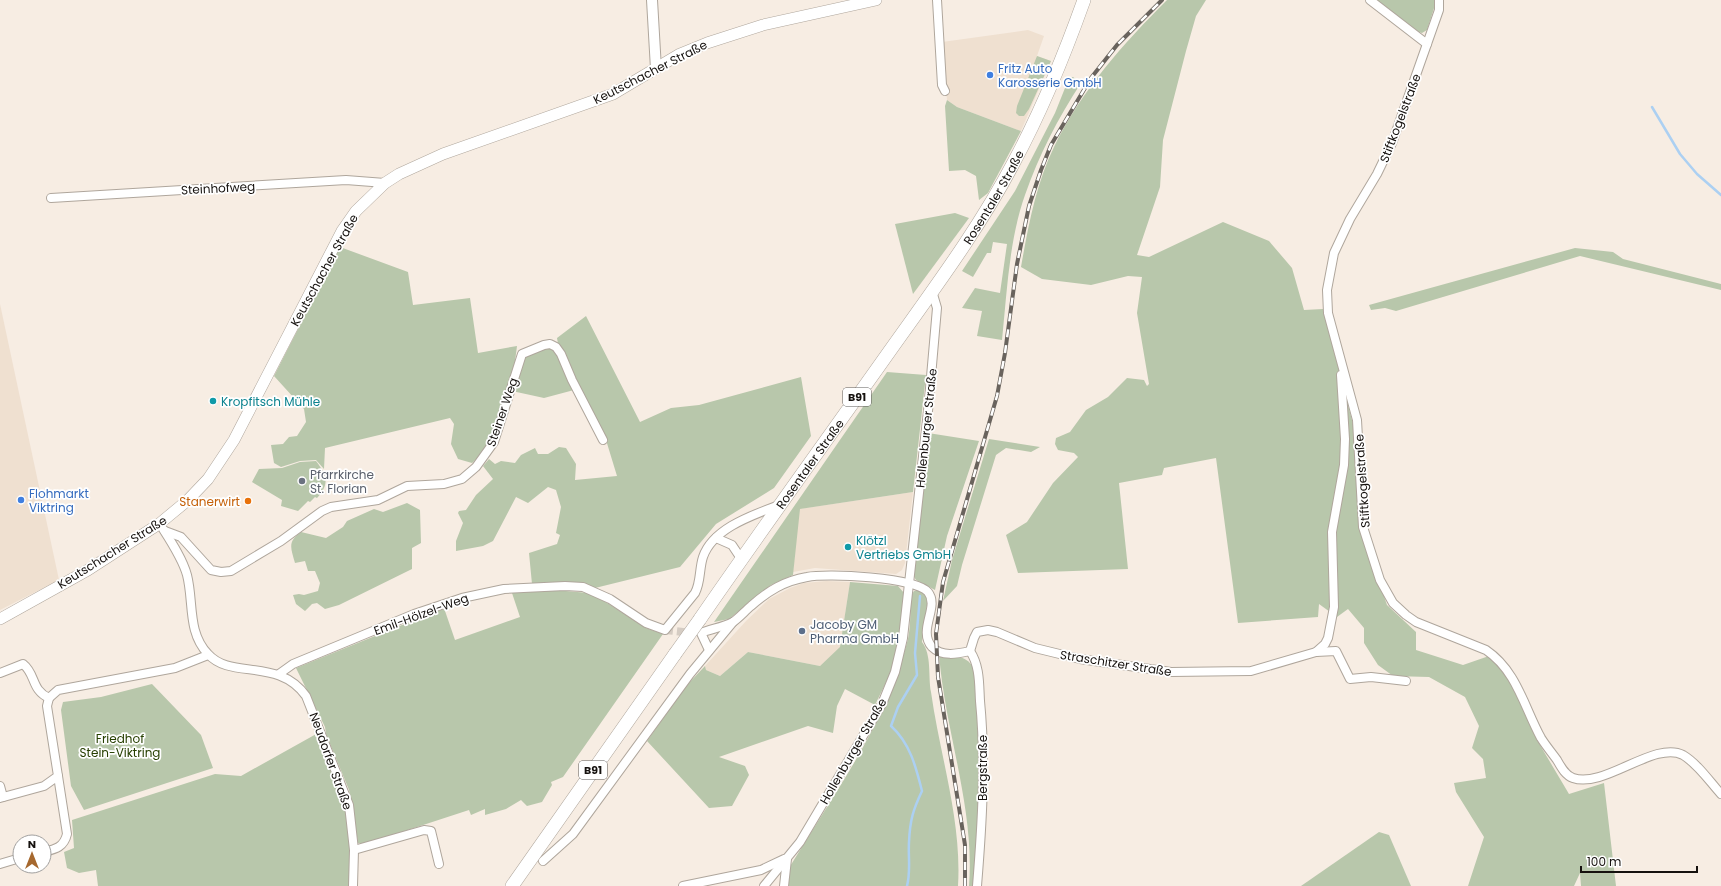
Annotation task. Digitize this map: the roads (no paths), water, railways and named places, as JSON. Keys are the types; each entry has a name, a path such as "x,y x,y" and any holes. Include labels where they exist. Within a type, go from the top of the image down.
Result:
{"main road":[{"name":"Keutschacher Straße","path":"0,619 162,528 188,500 222,460 234,440 342,232 356,211 385,183 399,174 443,154 613,94 680,54 733,33 876,0"},
{"name":"Rosentaler Straße","path":"512,886 932,291 985,213 1014,162 1064,56 1081,1"}],"street":[{"path":"652,0 656,69"},
{"path":"937,0 942,85 945,91"},
{"path":"1370,0 1427,44"},
{"name":"Stiftkogelstraße","path":"1439,0 1439,10 1392,143 1377,174 1350,220 1334,252 1327,290 1328,313 1340,362 1358,420 1363,527 1380,580 1393,603 1416,622 1486,650 1505,666 1514,679 1542,738 1567,775 1580,779 1596,778 1653,756 1676,753 1683,755 1694,764 1721,794"},
{"name":"Steinhofweg","path":"51,198 346,180 385,183"},
{"name":"Hollenburger Straße","path":"684,886 761,870 787,858 800,842 882,704 895,672 903,638 928,411 937,308 932,291"},
{"name":"Steiner Weg","path":"162,528 181,537 211,570 231,571 281,541 322,511 331,507 370,502 407,486 444,484 462,479 476,467 494,442 522,354 544,345 550,344 556,347 561,354 572,380 603,440"},
{"path":"1316,652 1326,644 1334,607 1332,532 1344,466 1340,362"},
{"name":"Emil-Hölzel-Weg","path":"279,674 293,664 414,614 462,598 504,589 559,586 583,587 610,599 646,623 665,630 698,589 703,558 706,550 716,538 727,529 782,503"},
{"path":"162,528 186,570 192,623 197,638 208,655 230,665 279,674"},
{"path":"716,538 732,546 742,560"},
{"path":"543,861 573,834 680,686 733,622 766,593 782,584 808,577 836,576 908,582 923,587 930,596 932,602 926,634 931,645 945,653 955,654 970,651"},
{"path":"709,650 701,633 733,622"},
{"name":"Straschitzer Straße","path":"970,651 977,632 988,630 1035,648 1080,659 1171,672 1251,671 1316,652"},
{"path":"1328,638 1350,679 1371,677 1406,681"},
{"name":"Bergstraße","path":"970,651 977,668 982,724 983,782 978,886"},
{"path":"1316,652 1336,651"},
{"path":"52,850 60,848 66,841 67,834 47,706 49,698 58,690 175,668 208,655"},
{"path":"0,673 23,664 28,668 38,691 49,698"},
{"name":"Neudorfer Straße","path":"279,674 299,687 309,704 349,805 354,850 353,886"},
{"path":"0,786 1,798 44,786 58,776"},
{"path":"354,850 424,830 430,831 439,864"},
{"path":"764,886 787,858"},
{"path":"784,886 787,858"},
{"path":"0,864 12,860"}],"waterway":[{"path":"1652,107 1680,154 1697,174 1721,195"},
{"path":"907,886 909,875 910,827 914,810 922,791 915,764 908,748 898,733 891,726 898,707 917,675 915,653 920,596"}],"tunnel":[{"path":"665,630 692,633"}],"railway":[{"path":"965,886 965,845 938,677 936,634 943,582 997,396 1005,353 1017,264 1029,206 1041,170 1051,145 1091,78 1117,45 1162,0"}],"place":[{"name":"Fritz Auto Karosserie GmbH","path":"990,75"},
{"name":"Kropfitsch Mühle","path":"213,401"},
{"name":"Pfarrkirche St. Florian","path":"302,481"},
{"name":"Flohmarkt Viktring","path":"21,500"},
{"name":"Stanerwirt","path":"248,501"},
{"name":"Klötzl Vertriebs GmbH","path":"848,547"},
{"name":"Jacoby GM Pharma GmbH","path":"802,631"}],"park label":[{"name":"Friedhof Stein-Viktring","path":"120,745"}]}
